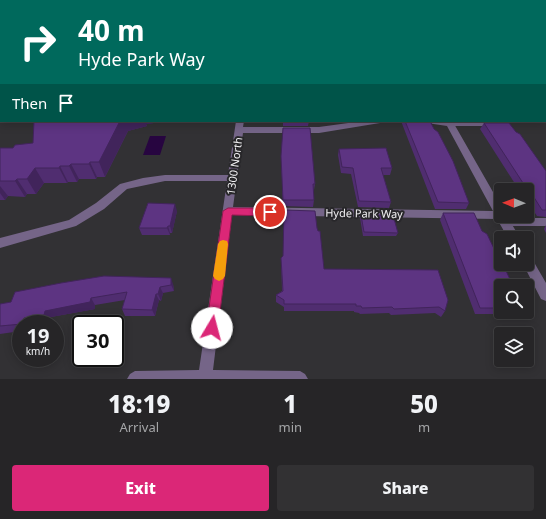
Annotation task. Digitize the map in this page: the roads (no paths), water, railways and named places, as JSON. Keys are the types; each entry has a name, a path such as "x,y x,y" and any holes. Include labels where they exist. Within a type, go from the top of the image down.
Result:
{"street":[{"path":"240,125 318,130 373,122"},
{"path":"435,122 450,124 504,124"},
{"path":"450,124 494,203"},
{"name":"1300 North","path":"205,377 240,125"},
{"path":"0,243 72,223 100,206 124,186 143,181 165,178 232,178"},
{"name":"Hyde Park Way","path":"228,211 494,217"},
{"name":"Hyde Park Way","path":"534,221 546,222"},
{"path":"533,271 546,295"},
{"path":"135,379 205,377 300,379"}]}
